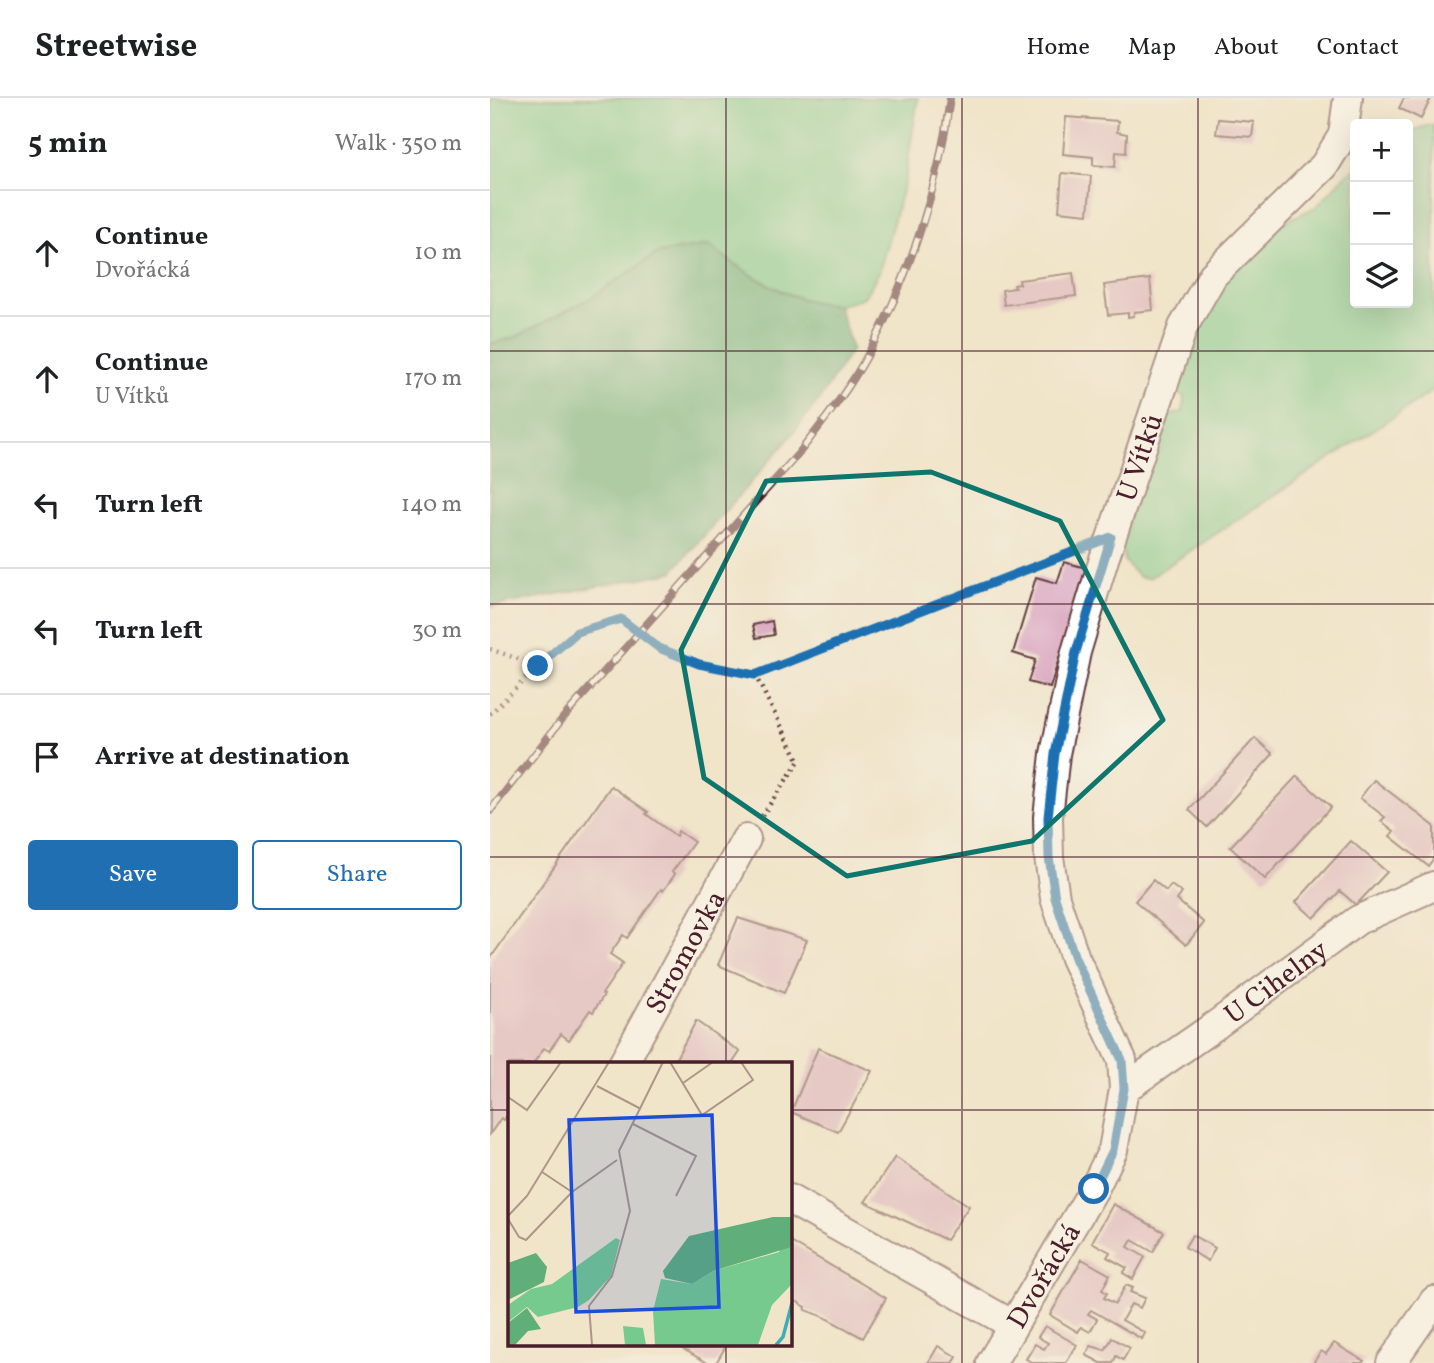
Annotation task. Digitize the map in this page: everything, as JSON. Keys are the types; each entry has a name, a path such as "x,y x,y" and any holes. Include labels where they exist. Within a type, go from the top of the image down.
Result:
{"street":[{"name":"U Vítků","path":"1113,1150 1124,1089 1122,1060 1075,958 1055,898 1048,844 1055,754 1076,652 1111,537 1183,327 1213,275 1324,166 1343,135 1348,98"},
{"name":"Stromovka","path":"624,1062 746,839"},
{"name":"U Cihelny","path":"1124,1089 1358,920 1434,886"},
{"name":"Dvořácká","path":"991,1363 1094,1189 1113,1150"},
{"path":"791,1200 1013,1325"},
{"path":"1391,1363 1434,1301"}],"path":[{"path":"490,714 577,632 621,619 659,648 699,664 755,675 1111,537"},
{"path":"490,649 538,666"},
{"path":"746,839 799,761 755,675"}],"highlighted area":[{"path":"931,472 1060,521 1163,720 1032,841 847,876 704,778 681,650 766,481"}],"green space":[{"path":"490,98 918,98 905,180 879,272 864,297 838,305 804,300 769,285 709,245 658,253 591,298 516,337 490,344"},
{"path":"1434,124 1434,390 1149,578 1139,577 1124,561 1122,541 1160,417 1183,412 1184,397 1171,389 1215,283 1277,225 1316,207 1350,172 1350,308 1413,308 1413,133"},
{"path":"709,245 767,284 805,300 838,305 852,349 819,400 786,442 672,572 490,607 490,344 516,337 591,298 658,253"}],"building":[{"path":"1404,98 1431,98 1421,119 1399,108"},
{"path":"1066,117 1118,121 1117,132 1127,134 1126,153 1116,152 1115,167 1093,165 1093,157 1063,154"},
{"path":"1218,119 1254,122 1252,137 1216,134"},
{"path":"1062,173 1091,176 1088,214 1059,211"},
{"path":"1073,273 1076,296 1004,305 1002,290 1015,288 1014,285 1020,284 1019,280"},
{"path":"1150,279 1153,310 1134,312 1134,316 1128,317 1128,313 1108,315 1104,285"},
{"path":"1064,562 1086,568 1050,688 1028,682 1035,660 1013,653 1036,577 1057,583"},
{"path":"772,621 774,635 756,638 753,625"},
{"path":"1255,738 1273,754 1207,827 1189,810"},
{"path":"1297,776 1331,807 1265,879 1230,847"},
{"path":"1374,780 1434,826 1434,858 1428,866 1390,836 1394,831 1381,821 1385,817 1360,798"},
{"path":"611,786 676,836 678,831 694,842 672,872 675,874 663,891 661,889 627,938 623,935 610,954 623,963 593,1012 590,1010 569,1040 561,1034 549,1051 544,1048 534,1062 508,1062 508,1113 490,1134 490,959"},
{"path":"1351,841 1387,872 1356,905 1340,891 1314,918 1296,902"},
{"path":"1153,880 1166,891 1171,885 1182,893 1177,900 1204,923 1186,945 1135,901"},
{"path":"738,918 807,940 784,993 718,965"},
{"path":"696,1021 740,1052 733,1062 674,1062"},
{"path":"818,1048 872,1071 838,1132 791,1112"},
{"path":"895,1157 969,1206 946,1240 865,1202"},
{"path":"1113,1204 1164,1232 1153,1252 1132,1240 1128,1247 1145,1257 1133,1279 1123,1273 1127,1268 1107,1257 1110,1252 1092,1242"},
{"path":"1192,1235 1215,1248 1208,1261 1185,1247"},
{"path":"791,1242 886,1298 863,1338 805,1310 806,1307 791,1298"},
{"path":"1082,1259 1110,1275 1102,1290 1107,1293 1104,1298 1115,1304 1126,1285 1133,1288 1130,1292 1145,1298 1140,1308 1131,1304 1122,1320 1145,1333 1142,1339 1091,1310 1088,1314 1097,1319 1090,1332 1081,1327 1078,1332 1050,1315"},
{"path":"1045,1326 1077,1345 1066,1363 1033,1363 1026,1359 1035,1344 1044,1349 1048,1343 1038,1337"},
{"path":"1112,1338 1130,1348 1123,1360 1116,1356 1113,1363 1101,1363 1086,1355 1091,1346 1105,1350"},
{"path":"1334,1343 1364,1361 1313,1363 1321,1351 1326,1354"},
{"path":"678,1346 726,1346 716,1363 708,1363"},
{"path":"938,1346 957,1357 953,1363 928,1363"}],"railway":[{"path":"490,811 563,718 799,453 852,382 882,326 909,264 930,198 950,98"}],"route":[{"path":"538,666 577,632 621,619 659,648 699,664 755,675 1111,537 1076,652 1055,754 1048,817 1049,857 1055,898 1075,958 1122,1060 1124,1089 1113,1150 1094,1189"}]}
